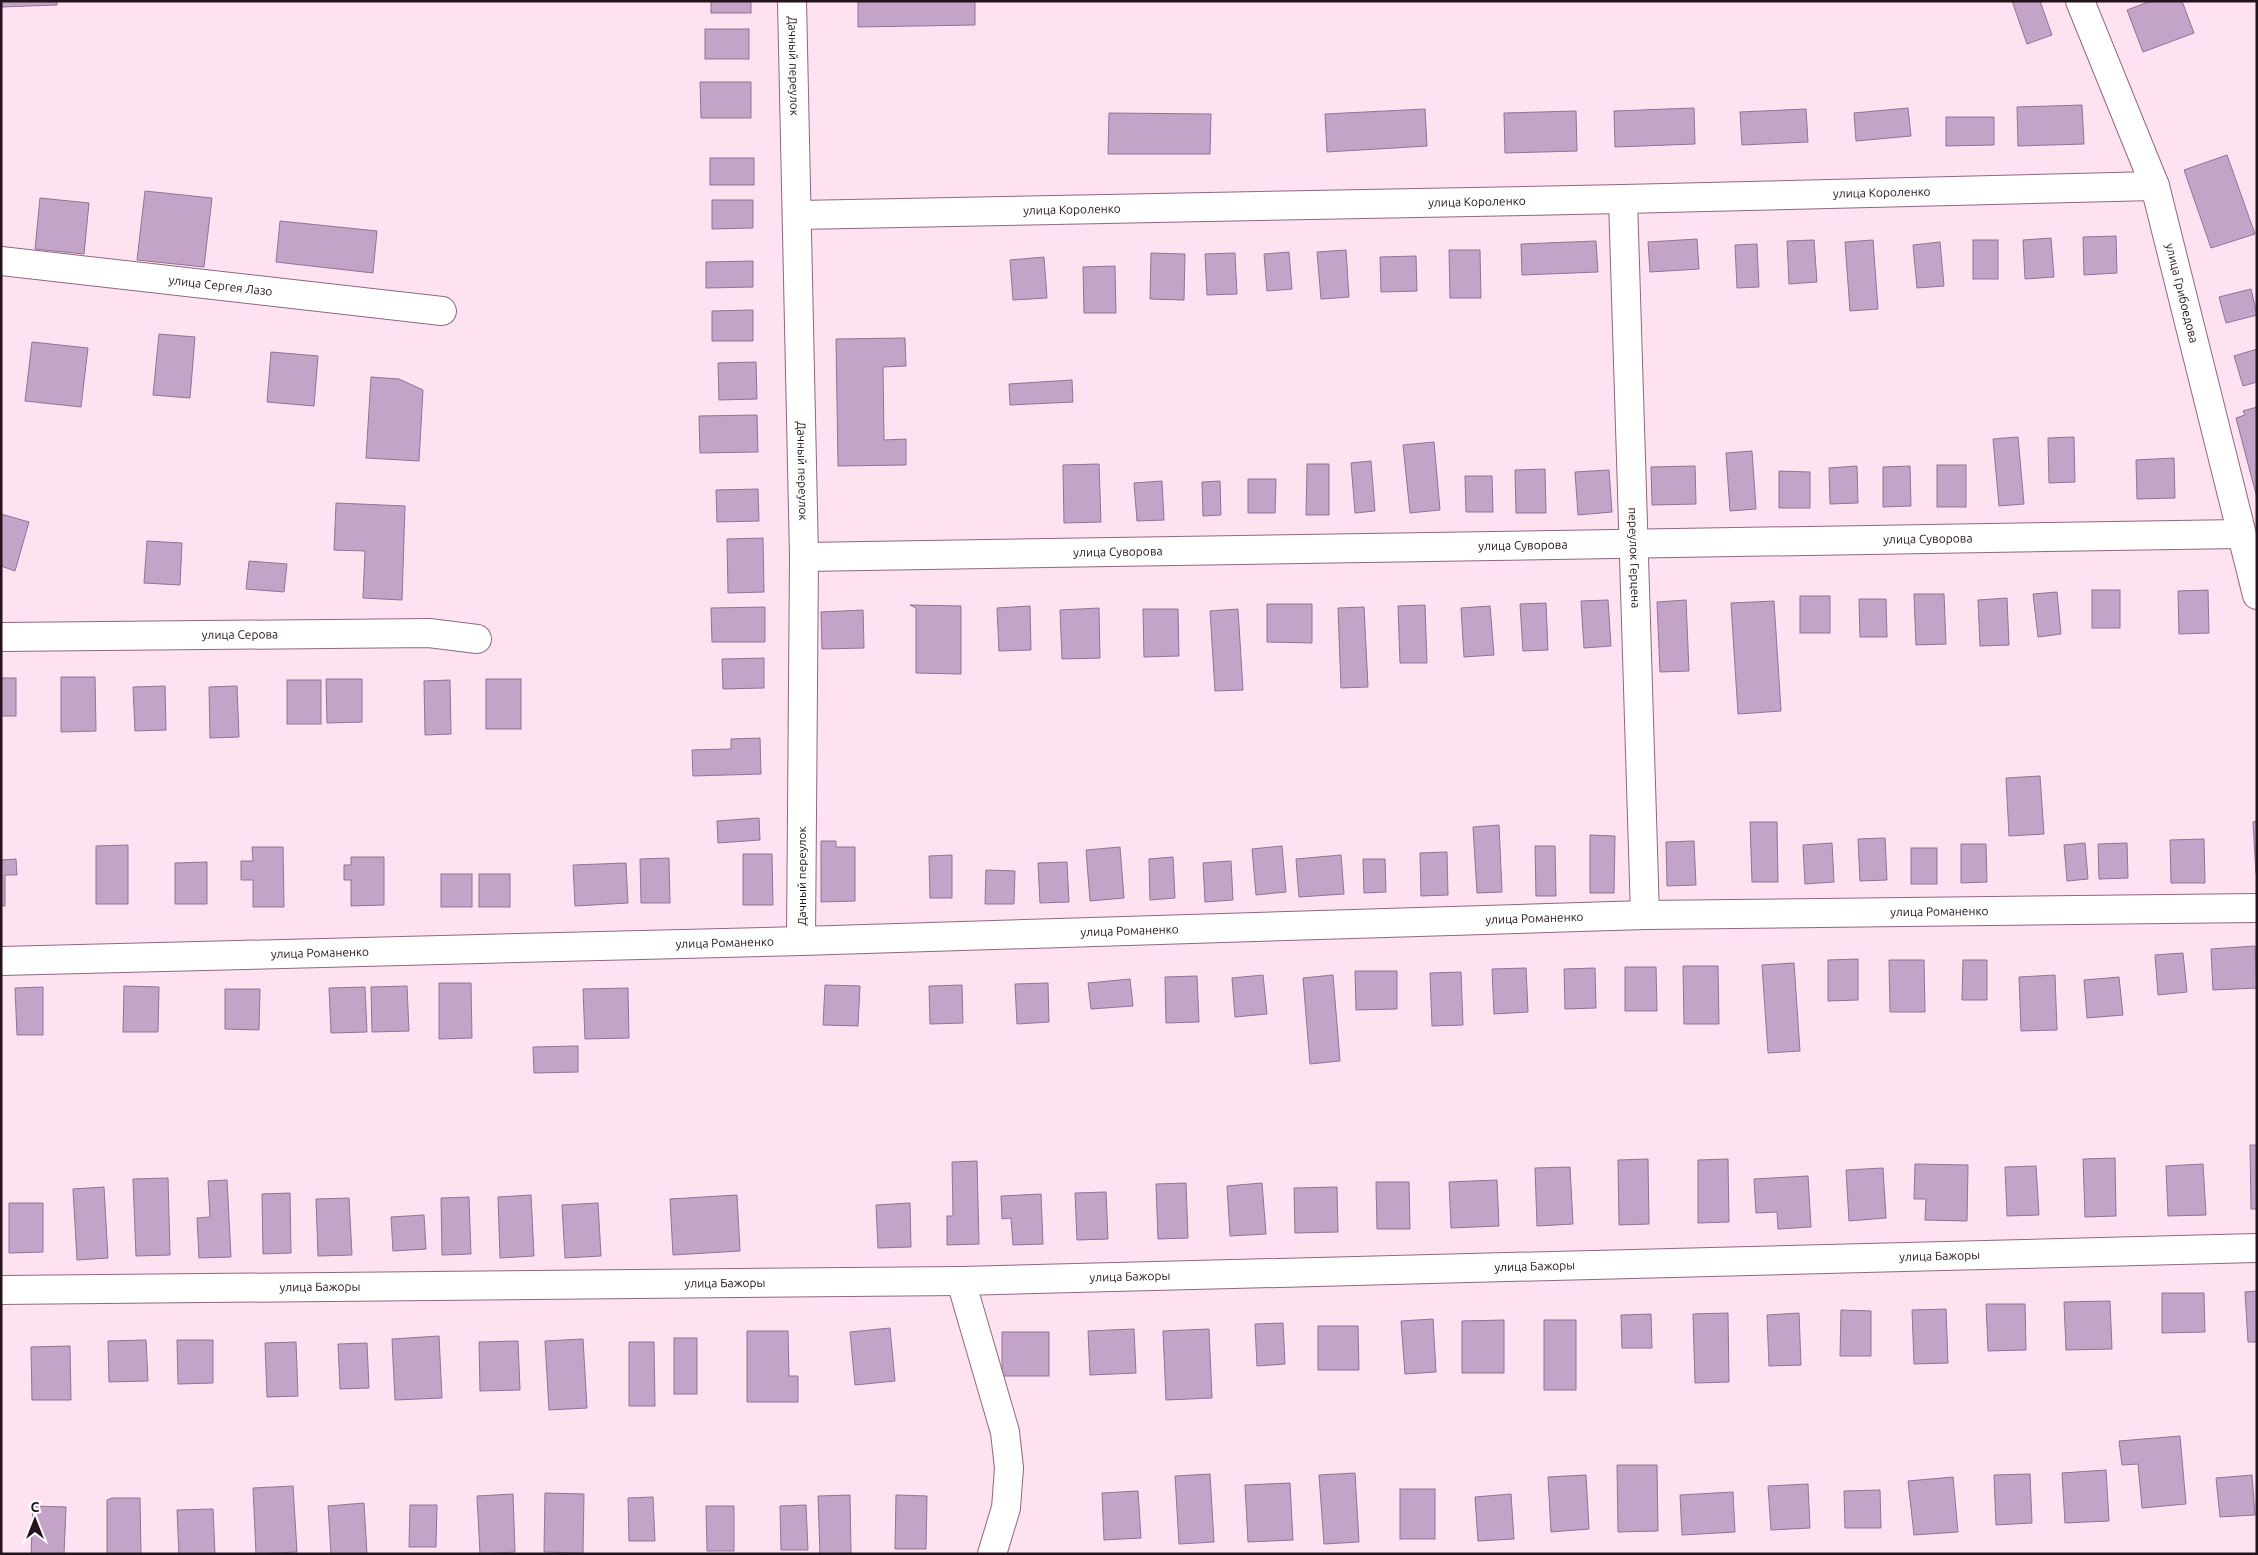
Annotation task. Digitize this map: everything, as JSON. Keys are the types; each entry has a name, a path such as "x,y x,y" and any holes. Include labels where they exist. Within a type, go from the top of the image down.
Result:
{"street":[{"name":"Дачный переулок","path":"792,1 804,557 802,941"},
{"name":"улица Грибоедова","path":"2080,1 2155,186 2240,534 2257,595"},
{"name":"улица Короленко","path":"798,215 1623,199 2155,186"},
{"name":"переулок Герцена","path":"1623,199 1645,915"},
{"name":"улица Сергея Лазо","path":"1,261 442,311"},
{"name":"улица Суворова","path":"804,557 2240,534"},
{"name":"улица Серова","path":"1,637 429,633 477,639"},
{"name":"улица Романенко","path":"1,961 802,941 1645,915 2257,908"},
{"name":"улица Бажоры","path":"1,1290 961,1282 2257,1248"},
{"path":"961,1282 1005,1432 1009,1468 1006,1508 992,1554"}],"building":[{"path":"1,1 57,1 57,5 1,7"},
{"path":"711,1 751,1 751,13 711,13"},
{"path":"858,1 975,1 975,25 858,27"},
{"path":"2012,1 2040,1 2052,35 2027,44"},
{"path":"2151,1 2182,1 2194,33 2143,52 2127,10"},
{"path":"705,29 749,29 749,59 705,59"},
{"path":"700,82 751,82 751,118 701,118"},
{"path":"2082,105 2084,144 2018,146 2017,107"},
{"path":"1694,108 1695,144 1615,147 1614,111"},
{"path":"1908,108 1911,136 1856,141 1854,113"},
{"path":"1425,109 1427,146 1327,152 1325,114"},
{"path":"1806,109 1808,142 1742,145 1740,112"},
{"path":"1576,111 1577,151 1505,153 1504,113"},
{"path":"1109,113 1211,114 1210,154 1108,154"},
{"path":"1946,117 1994,117 1994,145 1946,146"},
{"path":"2227,155 2255,234 2211,248 2184,170"},
{"path":"710,158 754,158 754,185 710,185"},
{"path":"145,191 212,198 204,267 137,260"},
{"path":"40,198 89,203 84,254 35,249"},
{"path":"712,200 753,200 753,228 712,229"},
{"path":"280,221 377,231 373,273 276,262"},
{"path":"2116,236 2117,273 2084,275 2083,237"},
{"path":"2051,238 2054,277 2025,279 2023,240"},
{"path":"1697,239 1699,269 1650,272 1648,242"},
{"path":"1814,240 1817,282 1789,284 1787,241"},
{"path":"1873,240 1878,309 1850,311 1845,242"},
{"path":"1973,240 1998,240 1998,279 1973,279"},
{"path":"1596,241 1598,272 1522,275 1521,244"},
{"path":"1940,242 1944,286 1917,288 1913,245"},
{"path":"1757,244 1759,287 1737,288 1735,245"},
{"path":"1346,250 1349,297 1321,299 1317,252"},
{"path":"1449,250 1480,250 1481,298 1450,298"},
{"path":"1289,252 1292,289 1267,291 1264,254"},
{"path":"1151,253 1185,254 1184,300 1150,299"},
{"path":"1235,253 1237,294 1207,295 1205,254"},
{"path":"1416,256 1417,291 1381,292 1380,257"},
{"path":"1044,257 1047,298 1013,300 1010,260"},
{"path":"753,261 753,287 706,288 706,262"},
{"path":"1115,266 1116,313 1084,313 1083,267"},
{"path":"2251,289 2257,315 2226,323 2219,297"},
{"path":"753,310 753,341 712,341 712,311"},
{"path":"159,334 195,337 190,398 153,395"},
{"path":"905,338 906,366 883,367 884,440 906,439 906,465 838,466 836,339"},
{"path":"32,342 88,348 81,407 25,401"},
{"path":"2257,349 2257,382 2243,386 2234,356"},
{"path":"271,352 318,356 314,406 267,402"},
{"path":"756,362 757,399 719,400 718,363"},
{"path":"371,377 399,379 423,390 419,461 366,458"},
{"path":"1072,380 1073,402 1010,405 1009,384"},
{"path":"2257,407 2257,498 2236,418 2245,415 2243,411"},
{"path":"757,415 758,452 700,453 699,416"},
{"path":"2018,437 2024,504 1999,506 1993,439"},
{"path":"2074,437 2075,482 2049,483 2048,438"},
{"path":"1434,442 1440,510 1410,513 1403,445"},
{"path":"1752,451 1756,509 1730,511 1726,453"},
{"path":"2174,458 2175,498 2137,499 2136,460"},
{"path":"1371,461 1375,511 1355,513 1351,463"},
{"path":"1099,464 1101,522 1064,523 1063,465"},
{"path":"1307,464 1329,464 1329,515 1306,515"},
{"path":"1937,465 1966,465 1966,507 1937,507"},
{"path":"1695,466 1696,504 1652,505 1651,467"},
{"path":"1857,466 1858,503 1830,504 1829,468"},
{"path":"1910,466 1911,506 1883,507 1883,467"},
{"path":"1545,469 1546,513 1516,513 1515,470"},
{"path":"1609,470 1612,512 1578,515 1575,472"},
{"path":"1779,471 1810,472 1810,508 1779,508"},
{"path":"1465,476 1492,476 1493,512 1466,512"},
{"path":"1248,479 1276,479 1275,513 1248,513"},
{"path":"1162,481 1164,520 1137,521 1134,483"},
{"path":"1220,481 1221,515 1203,516 1202,482"},
{"path":"758,489 759,521 717,522 716,490"},
{"path":"336,503 405,506 402,600 363,598 365,551 334,550"},
{"path":"1,514 29,522 15,571 1,566"},
{"path":"763,538 764,592 728,593 727,539"},
{"path":"147,541 182,543 180,585 144,583"},
{"path":"249,561 287,564 284,592 246,589"},
{"path":"2092,590 2120,590 2120,628 2092,628"},
{"path":"2208,590 2209,633 2179,634 2178,591"},
{"path":"2057,592 2061,634 2038,637 2033,594"},
{"path":"1914,594 1944,594 1946,644 1916,645"},
{"path":"1800,596 1830,596 1830,633 1800,633"},
{"path":"2007,598 2009,645 1980,646 1978,600"},
{"path":"1859,599 1886,599 1887,637 1860,637"},
{"path":"1608,600 1611,646 1584,648 1581,601"},
{"path":"1686,600 1689,671 1660,672 1657,602"},
{"path":"1774,601 1781,711 1738,714 1731,603"},
{"path":"1546,603 1548,650 1523,651 1520,604"},
{"path":"1267,604 1312,604 1312,643 1267,642"},
{"path":"910,605 961,606 961,674 916,673 916,608"},
{"path":"1425,605 1427,663 1400,663 1398,606"},
{"path":"1030,606 1031,650 999,651 997,608"},
{"path":"1490,606 1494,655 1464,657 1461,608"},
{"path":"765,607 765,642 712,642 711,608"},
{"path":"1364,607 1368,687 1341,688 1338,608"},
{"path":"1099,608 1100,658 1062,659 1060,610"},
{"path":"1143,609 1178,609 1179,656 1144,657"},
{"path":"1238,609 1243,690 1215,691 1210,611"},
{"path":"863,610 864,648 822,649 821,612"},
{"path":"764,658 764,688 723,689 722,659"},
{"path":"61,677 95,677 96,731 61,732"},
{"path":"1,678 16,678 16,716 1,716"},
{"path":"326,679 362,679 362,722 327,723"},
{"path":"486,679 521,679 521,729 486,729"},
{"path":"287,680 321,680 321,724 287,724"},
{"path":"450,680 451,734 425,735 424,681"},
{"path":"165,686 166,730 135,731 133,687"},
{"path":"237,686 239,737 210,738 209,687"},
{"path":"760,738 761,774 693,776 692,750 731,749 731,739"},
{"path":"2040,776 2044,834 2009,836 2006,778"},
{"path":"759,818 760,840 718,843 717,821"},
{"path":"2257,821 2257,874 2256,874 2253,822"},
{"path":"1750,822 1777,822 1778,882 1752,882"},
{"path":"1499,825 1502,892 1477,893 1473,827"},
{"path":"1590,835 1615,836 1614,893 1590,893"},
{"path":"1885,838 1887,880 1860,881 1858,839"},
{"path":"2204,839 2205,883 2171,883 2170,840"},
{"path":"821,841 836,841 836,847 855,847 855,901 821,902"},
{"path":"1694,841 1696,885 1667,886 1666,842"},
{"path":"1832,843 1834,882 1805,884 1803,845"},
{"path":"2085,843 2088,879 2067,881 2064,845"},
{"path":"2127,843 2128,878 2099,879 2098,844"},
{"path":"1961,844 1986,844 1987,882 1961,883"},
{"path":"128,845 128,904 96,904 96,846"},
{"path":"1282,846 1286,892 1256,895 1252,849"},
{"path":"1535,846 1555,846 1556,896 1536,896"},
{"path":"252,847 283,847 284,907 253,907 253,880 241,880 241,861 253,861"},
{"path":"1120,847 1124,898 1090,901 1086,850"},
{"path":"1911,848 1937,848 1937,884 1911,884"},
{"path":"1447,852 1448,895 1421,896 1420,853"},
{"path":"743,854 772,854 773,905 743,905"},
{"path":"952,855 952,898 930,898 929,856"},
{"path":"1341,855 1344,894 1299,897 1296,859"},
{"path":"351,857 384,857 384,905 351,906 351,880 344,880 344,865 351,865"},
{"path":"1173,857 1175,898 1150,900 1149,859"},
{"path":"669,858 670,903 641,903 640,859"},
{"path":"16,859 17,875 5,875 5,906 1,906 1,860"},
{"path":"1363,859 1385,859 1386,892 1364,893"},
{"path":"1231,861 1233,900 1205,902 1203,863"},
{"path":"207,862 207,904 175,904 175,863"},
{"path":"1067,862 1069,902 1040,903 1038,863"},
{"path":"626,863 628,903 575,906 573,865"},
{"path":"986,870 1015,871 1014,904 985,904"},
{"path":"441,874 472,874 472,907 441,907"},
{"path":"479,874 510,874 510,907 479,907"},
{"path":"2255,946 2257,988 2213,990 2211,949"},
{"path":"2183,953 2187,992 2158,995 2155,955"},
{"path":"1858,959 1858,1000 1828,1001 1828,960"},
{"path":"1889,960 1924,960 1925,1012 1890,1012"},
{"path":"1963,960 1987,960 1987,1000 1962,1000"},
{"path":"1794,963 1800,1051 1768,1053 1762,965"},
{"path":"1683,966 1718,966 1719,1024 1684,1024"},
{"path":"1625,967 1656,967 1657,1011 1625,1011"},
{"path":"1526,968 1528,1012 1494,1014 1492,969"},
{"path":"1595,968 1596,1008 1565,1009 1564,969"},
{"path":"1355,971 1397,971 1397,1009 1356,1010"},
{"path":"1461,972 1463,1025 1432,1026 1430,973"},
{"path":"1263,975 1267,1014 1235,1017 1232,978"},
{"path":"1333,975 1340,1061 1310,1064 1303,978"},
{"path":"2055,975 2057,1030 2021,1031 2019,977"},
{"path":"1197,976 1199,1022 1166,1023 1165,977"},
{"path":"2119,977 2123,1015 2087,1018 2084,980"},
{"path":"1130,979 1133,1006 1091,1009 1088,983"},
{"path":"439,983 471,983 472,1038 439,1039"},
{"path":"1048,983 1049,1022 1017,1024 1015,984"},
{"path":"825,985 860,986 858,1026 823,1025"},
{"path":"962,985 963,1023 930,1024 929,986"},
{"path":"124,986 159,987 158,1032 123,1032"},
{"path":"407,986 409,1031 372,1032 371,987"},
{"path":"43,987 43,1035 17,1035 15,988"},
{"path":"365,987 367,1032 331,1033 329,988"},
{"path":"628,988 629,1038 585,1039 583,989"},
{"path":"225,989 260,989 259,1030 225,1029"},
{"path":"578,1046 578,1072 534,1073 533,1047"},
{"path":"2250,1145 2257,1145 2257,1209 2251,1209"},
{"path":"2115,1158 2116,1216 2085,1217 2083,1159"},
{"path":"1648,1159 1649,1224 1619,1225 1618,1160"},
{"path":"1728,1159 1729,1222 1698,1223 1698,1160"},
{"path":"977,1161 979,1244 947,1245 947,1216 953,1216 952,1162"},
{"path":"1915,1164 1968,1165 1967,1221 1925,1220 1926,1199 1914,1199"},
{"path":"2203,1164 2206,1215 2168,1216 2166,1166"},
{"path":"2036,1166 2039,1215 2007,1216 2005,1167"},
{"path":"1570,1167 1573,1224 1537,1226 1535,1168"},
{"path":"1883,1168 1886,1218 1849,1221 1846,1170"},
{"path":"1808,1176 1811,1227 1778,1229 1777,1212 1756,1213 1754,1179"},
{"path":"168,1178 170,1255 136,1256 133,1179"},
{"path":"227,1180 231,1257 199,1258 197,1218 210,1217 208,1181"},
{"path":"1497,1180 1499,1226 1451,1228 1449,1182"},
{"path":"1376,1182 1409,1182 1410,1229 1377,1229"},
{"path":"1186,1183 1188,1238 1158,1239 1156,1184"},
{"path":"1262,1183 1266,1234 1230,1236 1227,1186"},
{"path":"104,1187 108,1258 77,1260 73,1189"},
{"path":"1337,1187 1338,1232 1295,1233 1294,1188"},
{"path":"1106,1192 1108,1239 1077,1240 1075,1193"},
{"path":"290,1193 291,1253 263,1254 262,1194"},
{"path":"1041,1194 1043,1244 1013,1245 1011,1218 1002,1219 1001,1196"},
{"path":"531,1195 534,1256 500,1258 498,1197"},
{"path":"737,1195 740,1251 673,1255 670,1199"},
{"path":"469,1197 471,1254 442,1255 441,1198"},
{"path":"349,1198 352,1255 318,1256 316,1199"},
{"path":"9,1203 43,1203 43,1252 9,1253"},
{"path":"598,1203 601,1256 565,1258 562,1205"},
{"path":"910,1203 911,1247 878,1248 876,1205"},
{"path":"424,1215 426,1249 393,1251 391,1217"},
{"path":"2257,1291 2257,1342 2248,1342 2245,1292"},
{"path":"2162,1293 2204,1293 2205,1332 2162,1333"},
{"path":"2110,1301 2112,1349 2066,1350 2064,1302"},
{"path":"1986,1304 2025,1304 2026,1350 1988,1351"},
{"path":"1946,1309 1948,1363 1914,1364 1912,1310"},
{"path":"1841,1310 1871,1311 1871,1356 1840,1356"},
{"path":"1728,1313 1729,1382 1695,1383 1693,1314"},
{"path":"1799,1313 1801,1365 1769,1366 1767,1315"},
{"path":"1651,1314 1652,1348 1622,1348 1621,1315"},
{"path":"1433,1319 1436,1372 1405,1374 1401,1321"},
{"path":"1504,1320 1504,1373 1462,1373 1462,1321"},
{"path":"1544,1320 1576,1320 1576,1390 1544,1390"},
{"path":"1283,1323 1285,1364 1257,1366 1255,1324"},
{"path":"1318,1326 1358,1326 1359,1370 1318,1370"},
{"path":"890,1328 895,1381 855,1385 850,1332"},
{"path":"1134,1329 1136,1373 1090,1375 1088,1331"},
{"path":"1209,1329 1212,1398 1166,1400 1163,1331"},
{"path":"747,1331 788,1331 789,1376 798,1376 798,1402 747,1402"},
{"path":"1002,1332 1049,1332 1049,1376 1002,1376"},
{"path":"439,1336 442,1398 395,1400 392,1339"},
{"path":"674,1338 697,1338 697,1394 674,1394"},
{"path":"583,1339 587,1408 549,1410 545,1341"},
{"path":"146,1340 148,1381 109,1382 108,1341"},
{"path":"177,1340 213,1340 213,1383 178,1384"},
{"path":"518,1341 520,1390 480,1391 479,1342"},
{"path":"296,1342 298,1396 267,1397 265,1343"},
{"path":"629,1342 654,1342 655,1406 629,1406"},
{"path":"367,1343 369,1388 340,1389 338,1344"},
{"path":"70,1346 71,1400 32,1400 31,1347"},
{"path":"2180,1436 2186,1504 2142,1508 2138,1464 2122,1465 2119,1441"},
{"path":"1617,1465 1657,1465 1658,1531 1618,1532"},
{"path":"2106,1470 2109,1521 2065,1523 2062,1473"},
{"path":"1355,1473 1359,1542 1324,1544 1319,1475"},
{"path":"1210,1474 1214,1542 1179,1544 1175,1476"},
{"path":"2030,1474 2032,1523 1996,1525 1994,1475"},
{"path":"1586,1475 1589,1529 1551,1532 1548,1477"},
{"path":"2252,1475 2255,1515 2220,1517 2216,1478"},
{"path":"1953,1477 1958,1532 1914,1535 1908,1481"},
{"path":"1290,1483 1293,1540 1248,1542 1245,1485"},
{"path":"1808,1484 1810,1528 1771,1530 1768,1486"},
{"path":"293,1486 297,1552 256,1554 253,1488"},
{"path":"1400,1489 1435,1489 1435,1539 1400,1539"},
{"path":"1880,1490 1881,1528 1845,1528 1844,1491"},
{"path":"1138,1491 1141,1538 1104,1540 1102,1493"},
{"path":"1733,1492 1735,1532 1682,1535 1680,1495"},
{"path":"545,1493 584,1494 583,1553 544,1552"},
{"path":"513,1494 515,1552 480,1554 477,1496"},
{"path":"1511,1494 1514,1539 1478,1541 1475,1497"},
{"path":"850,1495 851,1553 820,1554 818,1496"},
{"path":"896,1495 927,1496 926,1549 895,1549"},
{"path":"653,1497 655,1541 629,1541 628,1498"},
{"path":"112,1498 140,1498 141,1554 107,1554 107,1500"},
{"path":"364,1503 367,1554 331,1554 328,1506"},
{"path":"410,1505 437,1505 436,1547 409,1547"},
{"path":"806,1505 808,1550 781,1550 780,1506"},
{"path":"33,1506 66,1507 64,1554 31,1554"},
{"path":"706,1506 734,1506 734,1551 707,1551"},
{"path":"213,1509 215,1554 179,1554 177,1510"}]}
